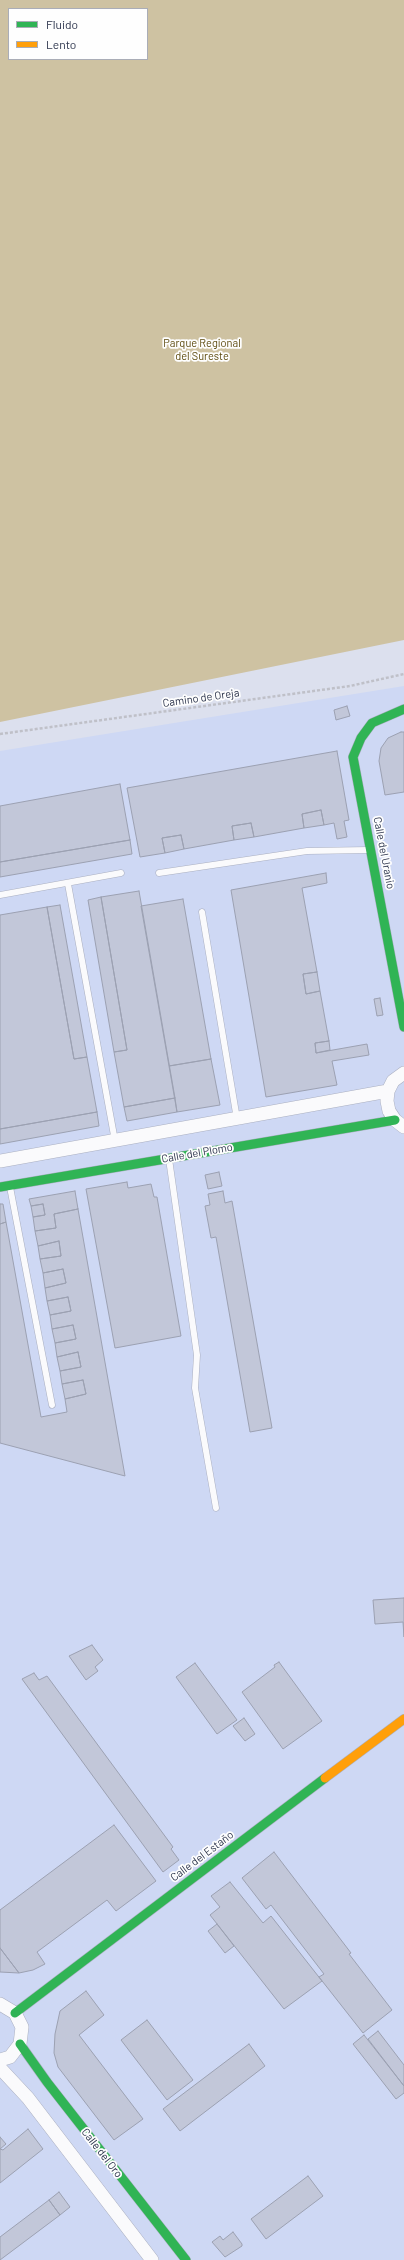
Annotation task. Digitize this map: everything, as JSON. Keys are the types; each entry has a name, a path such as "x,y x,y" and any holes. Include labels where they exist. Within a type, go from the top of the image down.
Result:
{"street":[{"name":"Calle del Uranio","path":"404,709 372,723 361,738 353,757 404,1026"},
{"path":"399,1123 389,1111 387,1101 388,1091 393,1081 404,1073"},
{"path":"0,1162 388,1091"},
{"name":"Calle del Plomo","path":"5,1186 168,1158 399,1123"},
{"name":"Calle del Estaño","path":"15,2013 404,1719"},
{"path":"0,2004 15,2013 22,2028 20,2044 10,2057 0,2060"},
{"name":"Calle del Oro","path":"20,2044 47,2082 186,2260"},
{"path":"0,2068 28,2098 152,2260"}],"lane":[{"path":"159,872 307,851 371,850"},
{"path":"0,895 68,884 121,873"},
{"path":"68,884 115,1141"},
{"path":"202,912 237,1118"},
{"path":"168,1158 197,1355 196,1388 216,1508"},
{"path":"5,1186 52,1405"}],"path":[{"name":"Camino de Oreja","path":"0,734 350,686 404,674"}],"shaded area":[{"path":"404,686 404,2260 0,2260 0,751"}],"green space":[{"name":"Parque Regional del Sureste","path":"0,0 404,0 404,640 0,722"}],"building":[{"path":"347,706 350,716 336,720 334,710"},
{"path":"404,732 404,792 385,795 379,761 381,748 388,738"},
{"path":"337,751 349,820 344,821 347,837 337,839 334,823 324,825 321,810 302,814 304,828 254,837 251,823 232,826 234,840 184,849 181,835 162,838 165,853 140,857 127,788"},
{"path":"120,784 130,840 0,862 0,806"},
{"path":"321,810 324,825 304,828 302,814"},
{"path":"251,823 254,837 234,840 232,826"},
{"path":"181,835 184,849 165,853 162,838"},
{"path":"130,840 132,854 0,877 0,862"},
{"path":"326,873 327,883 302,888 317,972 303,974 306,994 320,991 329,1041 315,1043 316,1053 367,1044 369,1055 332,1061 337,1085 266,1097 231,890"},
{"path":"139,891 175,1098 124,1107 114,1052 127,1050 101,897"},
{"path":"101,897 127,1050 114,1052 88,900"},
{"path":"183,899 211,1059 169,1066 141,906"},
{"path":"60,905 87,1057 74,1059 47,907"},
{"path":"47,907 74,1059 87,1057 97,1112 0,1129 0,915"},
{"path":"317,972 320,991 306,994 303,974"},
{"path":"380,998 383,1015 377,1016 374,999"},
{"path":"329,1041 330,1050 316,1053 315,1043"},
{"path":"211,1059 220,1105 177,1112 169,1066"},
{"path":"175,1098 177,1112 127,1121 124,1107"},
{"path":"97,1112 99,1126 0,1144 0,1129"},
{"path":"219,1172 222,1186 208,1189 205,1175"},
{"path":"127,1182 128,1188 151,1184 154,1197 157,1197 181,1336 115,1348 86,1189"},
{"path":"75,1191 78,1209 54,1214 56,1228 35,1231 33,1217 45,1215 43,1204 31,1206 29,1199"},
{"path":"223,1191 225,1203 232,1201 272,1428 250,1432 216,1237 211,1238 205,1206 210,1205 208,1194"},
{"path":"0,1204 3,1204 6,1222 0,1224"},
{"path":"43,1204 45,1215 33,1217 31,1206"},
{"path":"78,1209 125,1476 0,1443 0,1224 6,1222 41,1417 67,1412 65,1399 86,1394 83,1380 62,1384 60,1371 81,1367 78,1352 57,1357 55,1343 76,1339 73,1325 52,1329 50,1315 71,1311 68,1297 47,1301 45,1288 66,1283 63,1269 43,1273 40,1259 61,1256 59,1241 38,1246 35,1231 56,1228 54,1214"},
{"path":"59,1241 61,1256 40,1259 38,1246"},
{"path":"63,1269 66,1283 45,1288 43,1273"},
{"path":"68,1297 71,1311 50,1315 47,1301"},
{"path":"73,1325 76,1339 55,1343 52,1329"},
{"path":"78,1352 81,1367 60,1371 57,1357"},
{"path":"83,1380 86,1394 65,1399 62,1384"},
{"path":"404,1598 404,1637 403,1622 375,1624 373,1600"},
{"path":"92,1645 103,1660 95,1667 98,1671 86,1680 69,1656"},
{"path":"279,1662 322,1721 283,1749 242,1692 275,1667 274,1665"},
{"path":"195,1663 237,1720 217,1734 176,1677"},
{"path":"34,1673 39,1680 47,1676 173,1847 171,1849 179,1860 163,1872 22,1679"},
{"path":"244,1718 255,1734 245,1741 233,1726"},
{"path":"114,1825 156,1881 116,1911 107,1900 37,1952 45,1964 33,1970 19,1973 0,1948 0,1910"},
{"path":"274,1852 351,1953 349,1954 392,2010 363,2033 319,1977 324,1974 271,1905 266,1909 242,1878"},
{"path":"230,1882 263,1923 271,1916 322,1981 284,2009 210,1915 220,1907 211,1896"},
{"path":"217,1924 234,1946 225,1953 208,1931"},
{"path":"0,1948 19,1973 0,1972"},
{"path":"86,1991 104,2015 79,2035 143,2119 114,2140 58,2067 54,2053 55,2034 60,2011"},
{"path":"147,2020 193,2080 167,2100 121,2040"},
{"path":"378,2031 404,2065 404,2086 368,2039"},
{"path":"364,2035 404,2086 404,2093 396,2099 353,2044"},
{"path":"249,2044 265,2066 180,2131 163,2109"},
{"path":"28,2129 43,2149 0,2183 0,2149 3,2150"},
{"path":"0,2137 6,2144 0,2149"},
{"path":"308,2176 323,2196 266,2239 251,2219"},
{"path":"59,2192 70,2207 60,2215 49,2200"},
{"path":"49,2200 60,2215 0,2260 0,2237"},
{"path":"233,2232 242,2246 225,2257 212,2242 220,2236 223,2240"}],"traffic: fast":[{"path":"404,709 372,723 361,738 353,757 404,1027"},
{"path":"0,1187 395,1120"},
{"path":"15,2013 325,1778"},
{"path":"20,2044 47,2082 186,2260"}],"traffic: slow":[{"path":"325,1778 404,1719"}]}
